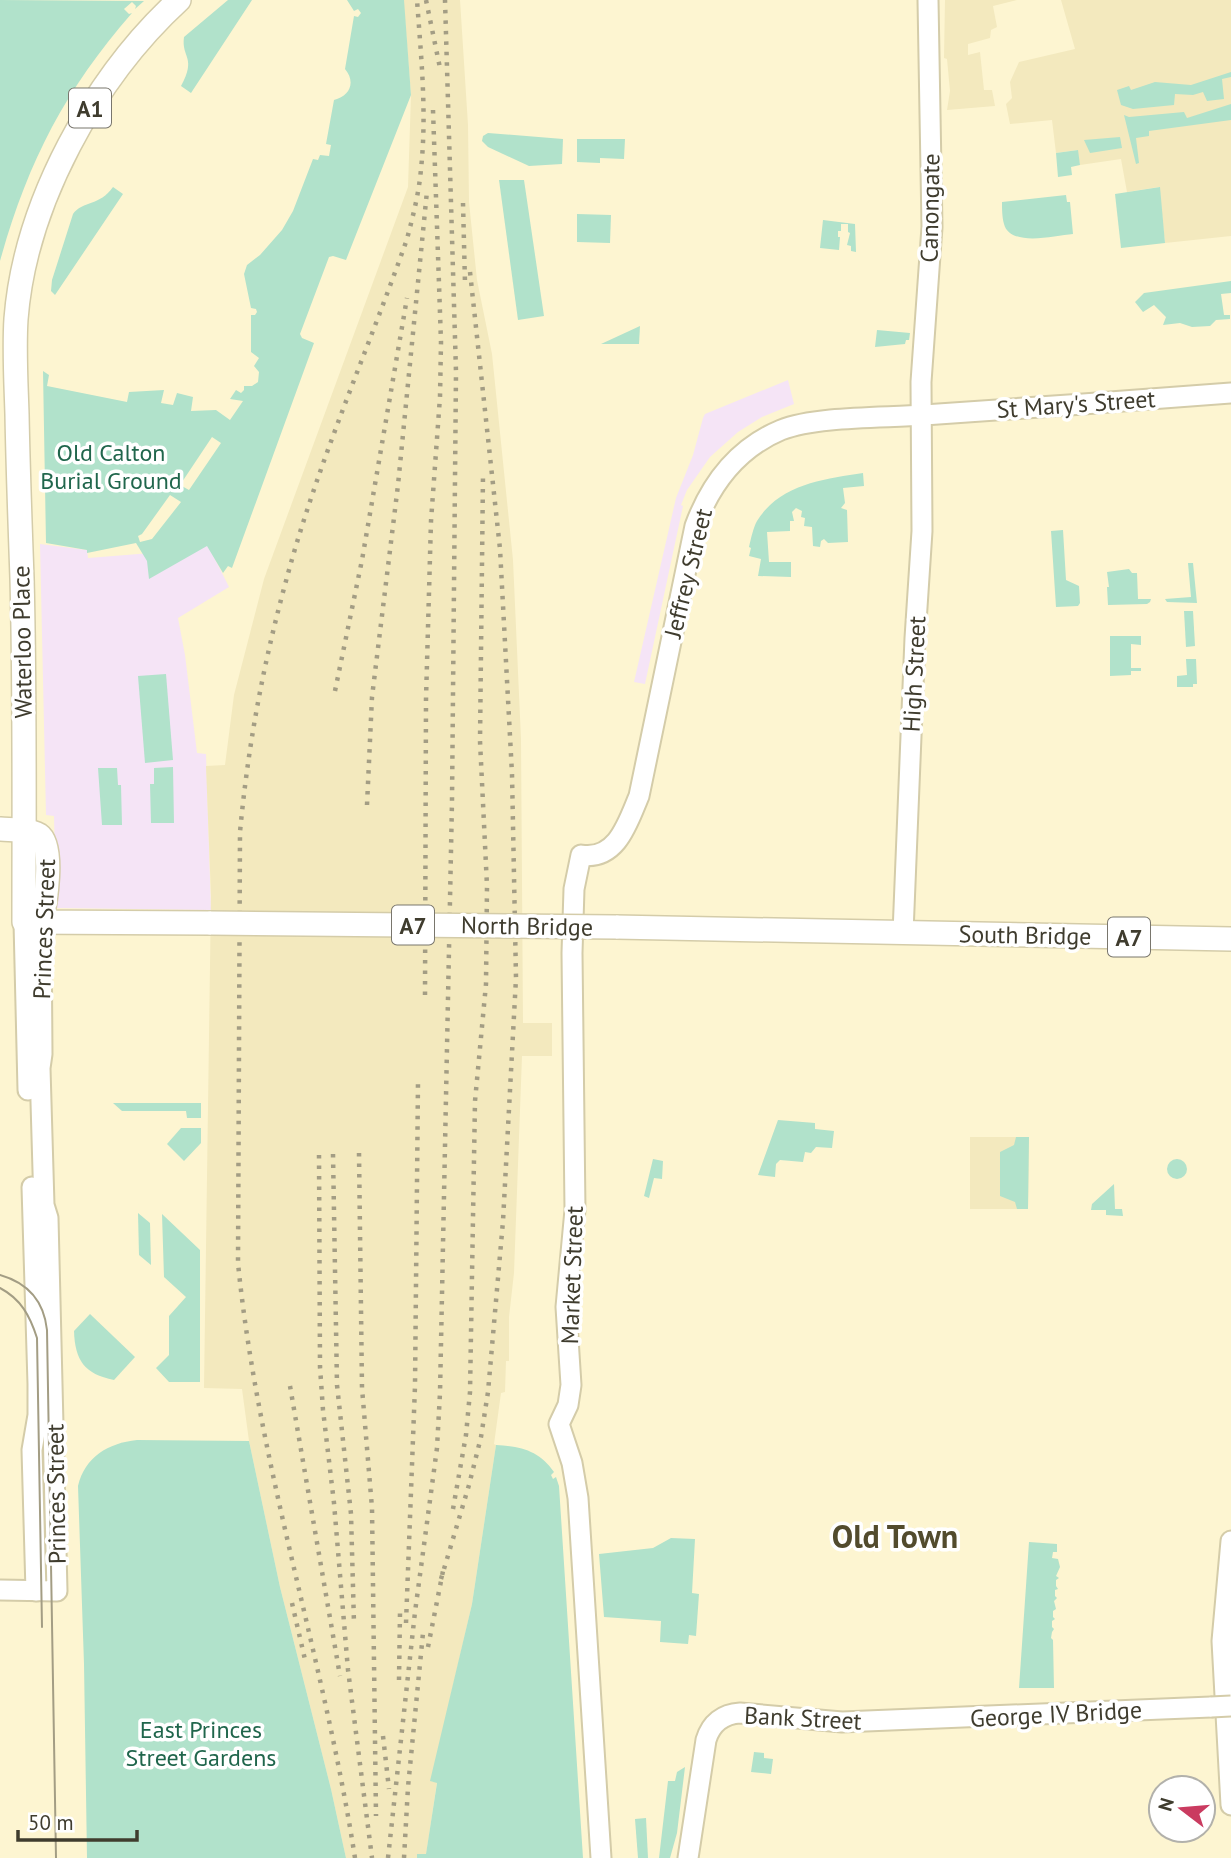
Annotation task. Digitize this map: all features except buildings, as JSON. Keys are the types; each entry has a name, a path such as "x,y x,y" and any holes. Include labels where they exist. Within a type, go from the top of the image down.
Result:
{"main road":[{"name":"Waterloo Place","path":"24,831 16,328 23,280 37,223 74,136 122,60 179,0"},
{"path":"0,830 24,831"},
{"path":"0,830 12,840 24,857"},
{"name":"Princes Street","path":"24,831 43,839 46,849 46,897 33,922 24,857 24,831"},
{"name":"North Bridge","path":"33,922 616,927 903,933"},
{"name":"South Bridge","path":"903,933 1231,939"}],"street":[{"name":"Canongate","path":"920,416 932,220 928,0"},
{"name":"St Mary's Street","path":"920,416 1231,393"},
{"name":"Jeffrey Street","path":"581,855 599,855 612,847 626,827 639,796 695,526 706,499 718,480 755,444 783,429 814,423 920,416"},
{"name":"High Street","path":"903,933 922,531 920,416"},
{"name":"Market Street","path":"581,855 574,889 572,967 575,1210 566,1307 571,1385 568,1405 559,1424 572,1463 578,1497 601,1858"},
{"name":"Princes Street","path":"33,922 46,1415 57,1591 36,1591 32,1450 46,1415"},
{"path":"1231,1541 1222,1641 1231,1805"},
{"path":"0,1590 36,1591"},
{"name":"George IV Bridge","path":"881,1722 1221,1707"},
{"name":"Bank Street","path":"688,1858 706,1740 713,1725 725,1716 740,1713 842,1722 881,1722"}],"shaded area":[{"path":"392,0 460,0 468,125 469,202 477,280 492,354 513,560 521,739 523,1023 552,1023 552,1056 522,1056 509,1361 506,1361 505,1392 501,1393 496,1445 472,1604 431,1781 437,1782 426,1855 417,1854 417,1858 346,1858 280,1587 249,1441 242,1389 204,1388 211,896 206,766 225,765 234,695 264,579 408,187 411,95 405,20 395,14"},
{"path":"945,0 1017,0 993,6 997,27 991,30 990,38 968,44 968,55 980,52 984,90 992,90 995,106 947,110 950,91 947,59 944,58"},
{"path":"1061,0 1231,0 1231,236 1165,243 1159,187 1127,192 1121,159 1080,165 1077,150 1056,153 1052,120 1010,124 1006,104 1012,98 1010,82 1019,62 1075,49"},
{"path":"788,380 794,404 762,417 738,432 710,457 687,490 681,505 683,506 645,684 634,682 676,498 705,414"},
{"path":"204,537 229,587 178,618 197,753 206,754 211,910 56,908 54,816 46,815 40,544 87,550 88,558 151,553"},
{"path":"970,1137 1029,1137 1028,1209 970,1209"}],"green space":[{"path":"0,0 144,1 135,9 136,6 132,2 124,9 129,14 132,13 87,71 51,129 23,191 0,261"},
{"path":"228,0 252,0 191,93 181,86 188,69 184,37"},
{"name":"Old Calton Burial Ground","path":"347,0 404,0 411,95 346,260 329,257 300,334 302,338 314,343 232,568 228,566 223,573 207,546 149,579 147,561 136,543 87,553 87,550 46,543 43,371 49,375 47,386 127,402 129,392 164,390 161,403 173,405 177,393 193,397 191,411 216,410 230,420 243,401 230,399 236,390 241,393 244,386 252,386 258,382 259,372 254,366 259,358 251,352 251,315 257,312 251,308 244,274 247,265 260,255 282,230 293,211 313,159 318,160 320,155 329,156 331,145 326,144 334,100 347,92 351,83 345,69 354,16 358,17 361,13 358,9 354,11","holes":["212,437 221,443 189,490 180,485","170,495 181,502 152,539 140,542 138,536"]},
{"path":"1231,72 1231,77 1222,79 1224,99 1207,101 1203,92 1193,95 1175,94 1174,105 1133,109 1121,105 1117,90 1129,86 1131,90 1155,82 1191,85"},
{"path":"1231,104 1231,120 1149,131 1149,136 1136,138 1139,163 1136,164 1124,115 1129,117 1184,112 1187,118"},
{"path":"488,133 563,139 562,164 529,166 488,147 482,141 483,136"},
{"path":"1120,137 1122,148 1090,153 1084,140"},
{"path":"577,139 625,139 624,159 600,158 600,163 577,162"},
{"path":"1078,150 1080,165 1071,167 1072,175 1058,177 1056,153"},
{"path":"499,180 524,180 544,316 518,320"},
{"path":"113,187 123,194 55,295 51,291 52,280 73,214 81,207 103,197"},
{"path":"1160,187 1165,243 1121,248 1115,194"},
{"path":"1066,195 1067,202 1070,202 1073,234 1023,238 1014,236 1004,224 1002,202"},
{"path":"577,214 611,215 610,243 577,242"},
{"path":"823,220 855,224 856,252 851,251 851,246 847,245 850,233 848,224 841,224 841,231 838,231 839,250 820,248"},
{"path":"1231,281 1231,293 1221,294 1224,315 1230,315 1230,319 1216,320 1210,326 1192,327 1180,323 1163,325 1166,317 1154,305 1143,312 1135,302 1144,293"},
{"path":"640,326 639,344 601,344"},
{"path":"877,330 910,333 909,340 906,340 905,344 875,347"},
{"path":"863,473 864,486 843,488 845,503 841,508 847,510 848,542 828,543 824,539 820,547 813,546 812,527 804,526 802,511 796,508 792,512 794,521 790,521 790,531 767,532 769,562 791,562 791,577 758,576 761,559 749,556 749,547 756,524 767,509 790,491 804,485"},
{"path":"1063,530 1066,580 1079,586 1078,606 1056,607 1051,531"},
{"path":"1188,563 1193,563 1197,603 1167,602 1165,599 1191,597"},
{"path":"1129,569 1132,573 1137,573 1138,599 1151,599 1150,602 1108,605 1107,572"},
{"path":"1184,611 1193,611 1195,646 1186,647"},
{"path":"1110,636 1141,636 1141,645 1131,644 1131,668 1141,668 1141,671 1131,671 1131,675 1110,676"},
{"path":"1186,659 1196,659 1197,684 1193,684 1193,687 1177,687 1177,676 1187,675"},
{"path":"166,674 173,760 145,763 138,676"},
{"path":"173,767 174,823 151,823 150,784 154,784 154,768"},
{"path":"98,768 117,768 118,785 121,785 122,825 102,825"},
{"path":"113,1103 201,1103 201,1118 187,1118 186,1111 122,1111"},
{"path":"778,1120 815,1123 815,1129 834,1131 832,1148 816,1147 811,1153 805,1152 803,1162 780,1160 776,1164 775,1177 758,1175"},
{"path":"181,1128 201,1128 201,1143 184,1161 167,1144"},
{"path":"1016,1137 1029,1137 1028,1209 1017,1209 1015,1202 1000,1196 1000,1152 1014,1145"},
{"path":"653,1159 663,1161 662,1179 654,1178 649,1198 644,1196"},
{"path":"1173,1159 1181,1159 1187,1169 1181,1179 1173,1179 1167,1173 1167,1165"},
{"path":"1114,1184 1115,1209 1122,1209 1123,1216 1106,1215 1106,1210 1091,1210 1092,1204"},
{"path":"138,1213 150,1223 151,1265 139,1255"},
{"path":"162,1214 200,1250 200,1382 169,1382 156,1368 169,1355 169,1316 186,1297 164,1277"},
{"path":"90,1314 135,1357 114,1380 88,1370 76,1350 74,1331"},
{"name":"East Princes Street Gardens","path":"137,1440 249,1441 280,1587 346,1858 87,1858 78,1486 86,1467 99,1453 117,1444"},
{"path":"496,1445 522,1448 536,1454 549,1465 554,1472 551,1475 553,1479 556,1477 559,1486 583,1858 417,1858 417,1854 426,1854 437,1783 430,1781 472,1604"},
{"path":"671,1538 695,1539 692,1593 699,1594 696,1636 689,1635 688,1644 660,1642 661,1621 604,1617 599,1554 653,1548"},
{"path":"1029,1542 1057,1544 1057,1552 1053,1552 1052,1558 1058,1559 1060,1567 1056,1576 1059,1578 1056,1580 1058,1589 1055,1590 1057,1598 1054,1601 1056,1609 1053,1611 1055,1619 1052,1621 1054,1629 1051,1638 1054,1688 1019,1688"},
{"path":"754,1752 764,1753 764,1758 773,1759 771,1774 751,1772"},
{"path":"685,1767 677,1833 670,1858 659,1858 668,1781 675,1781 677,1772"},
{"path":"646,1818 648,1858 638,1858 635,1819"}],"tram line":[{"path":"0,1275 19,1283 33,1295 42,1311 47,1330 56,1858"},
{"path":"0,1288 14,1297 24,1309 37,1338 42,1627"}],"railway":[{"path":"355,1858 342,1783 260,1413 238,1263 240,832 257,706 298,537 392,282 416,204 423,127 417,0"},
{"path":"426,0 440,68"},
{"path":"388,1858 415,1612 437,1448 440,1393 452,801 456,372 445,0"},
{"path":"425,995 426,699 431,521 441,342 433,110"},
{"path":"367,805 372,697 398,485 427,191"},
{"path":"463,203 465,283"},
{"path":"441,1579 469,1485 481,1437 488,1392 503,1221 516,978 512,774 500,549 470,272"},
{"path":"335,691 362,560 407,298"},
{"path":"453,1509 466,1435 470,1392 475,1101 486,984 487,886 480,741 483,475"},
{"path":"406,1623 415,1386 418,1081"},
{"path":"359,1153 362,1388 372,1508 376,1816"},
{"path":"333,1154 337,1385 351,1514 354,1624"},
{"path":"319,1155 320,1367 323,1410 348,1670 372,1858"},
{"path":"290,1386 340,1676"},
{"path":"428,1647 443,1571"},
{"path":"292,1603 306,1664"},
{"path":"399,1680 400,1613"},
{"path":"404,1858 423,1633"},
{"path":"383,1736 389,1789"}],"district":[{"name":"Old Town","path":"895,1536"}]}
